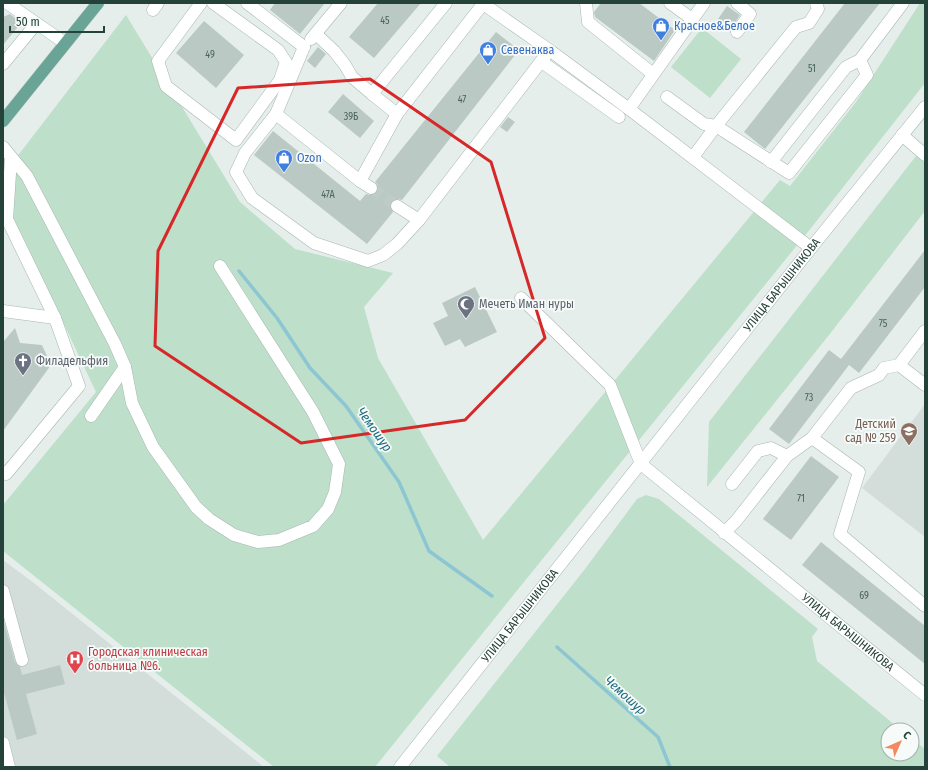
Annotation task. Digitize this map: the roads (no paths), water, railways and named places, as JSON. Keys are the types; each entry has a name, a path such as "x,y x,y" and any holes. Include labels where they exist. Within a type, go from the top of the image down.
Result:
{"main road":[{"path":"3,122 98,3"}],"street":[{"path":"7,3 65,43"},
{"path":"200,3 158,62 166,86 236,140 280,80 286,62 304,47 341,3"},
{"path":"213,3 278,50 286,62"},
{"path":"372,94 446,3"},
{"path":"586,3 588,22 653,74"},
{"path":"670,3 692,19"},
{"path":"629,109 704,3"},
{"path":"737,3 750,14 737,32"},
{"path":"693,158 716,126 796,27 809,22 818,9 816,3"},
{"path":"771,162 846,67 860,60 903,3"},
{"path":"276,114 366,185 397,114 483,4 629,109 811,248"},
{"path":"252,5 304,47"},
{"path":"3,64 36,24"},
{"path":"316,34 345,65 352,77 397,114"},
{"path":"304,47 276,114 245,153 236,172 252,198 314,243 368,261 383,255 393,247 419,220 549,51"},
{"path":"667,97 704,124 716,126 789,173 867,75 860,60"},
{"path":"546,65 619,118"},
{"path":"583,91 590,81"},
{"name":"УЛИЦА БАРЫШНИКОВА","path":"400,767 811,248 925,107"},
{"path":"902,135 925,155"},
{"path":"3,147 27,176 115,344 124,367 132,403 153,447 196,507 209,519 234,536 258,542 279,540 313,526 328,509 335,492 339,464 313,412 220,266"},
{"path":"3,472 6,474 79,386 55,318 7,219 11,158"},
{"path":"397,206 419,220"},
{"path":"521,298 610,386 640,464"},
{"path":"3,311 55,318"},
{"path":"724,533 736,521 787,456 812,438 851,388 879,375 884,368 899,365 925,332"},
{"path":"899,365 925,385"},
{"path":"91,416 124,367"},
{"path":"812,438 859,472 840,534 925,606"},
{"path":"732,484 758,451 772,448 787,456"},
{"name":"УЛИЦА БАРЫШНИКОВА","path":"640,464 925,695"},
{"path":"3,591 22,660"},
{"path":"3,743 9,767"}],"waterway":[{"name":"Чемошур","path":"239,271 277,318 310,368 346,406 399,482 429,551 492,596"},
{"name":"Чемошур","path":"557,647 658,737 670,767"}],"tunnel":[{"path":"371,188 397,206"}],"place":[{"name":"Красное&Белое","path":"661,41"},
{"name":"Севенаква","path":"488,65"},
{"name":"Ozon","path":"284,173"},
{"name":"Мечеть Иман нуры","path":"466,319"},
{"name":"Филадельфия","path":"23,376"},
{"name":"Детский сад № 259","path":"909,446"},
{"name":"Городская клиническая больница №6.","path":"75,674"}]}
